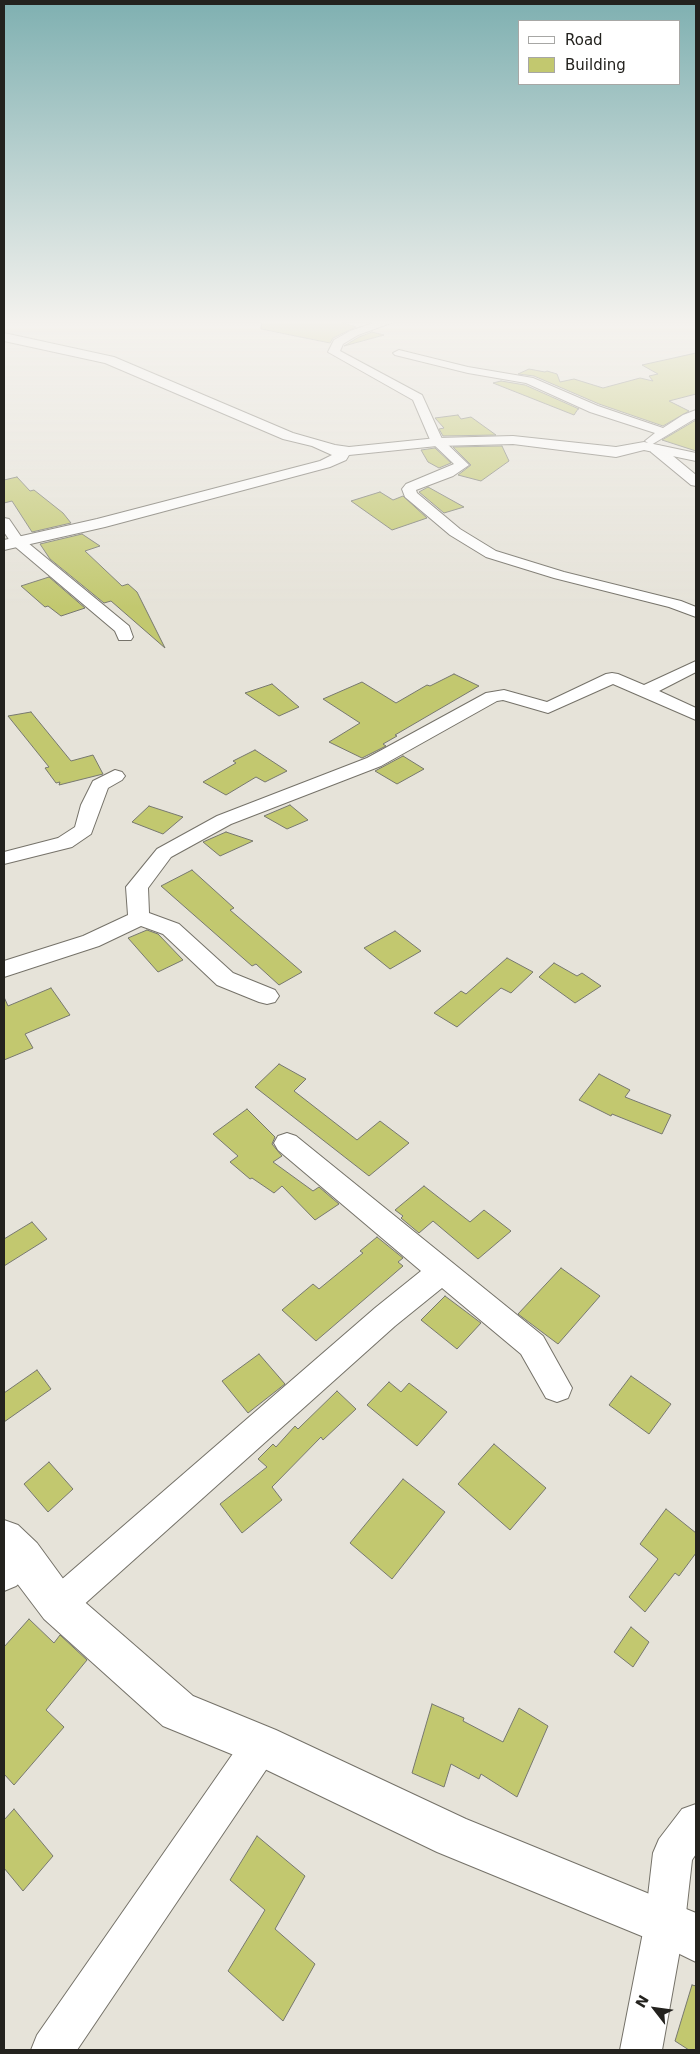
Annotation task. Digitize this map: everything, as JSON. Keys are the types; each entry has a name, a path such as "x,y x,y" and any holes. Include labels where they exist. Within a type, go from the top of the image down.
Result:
{"street":[{"path":"10,543 108,521 325,464 341,457 341,454 332,449 317,443 288,436 241,416"},
{"path":"427,416 439,442 462,465 409,489 410,494 456,532 491,554 559,575 675,604 696,612"},
{"path":"617,416 664,432"},
{"path":"650,448 664,432 693,416"},
{"path":"332,449 349,450 439,442 513,440 616,452 650,448 696,457"},
{"path":"650,448 696,482"},
{"path":"4,522 10,543 123,630 125,637"},
{"path":"645,691 696,666"},
{"path":"139,918 137,887 164,853 224,820 374,762 492,697 504,695 548,708 612,678 696,715"},
{"path":"4,858 65,843 84,830 90,805 100,785 114,776"},
{"path":"4,969 91,941 139,918 153,921 171,929 225,979 267,996"},
{"path":"287,1143 532,1345 557,1388"},
{"path":"58,1605 385,1317 442,1271"},
{"path":"10,1556 58,1605 178,1711 261,1745 453,1836 681,1930"},
{"path":"52,2050 261,1745"},
{"path":"642,2050 681,1930 673,1854 696,1823"}],"building":[{"path":"459,416 461,419 471,417 496,435 443,436 439,429 444,428 435,418"},
{"path":"633,416 681,416 663,426"},
{"path":"696,420 696,451 662,440"},
{"path":"502,446 509,461 481,481 458,475 471,465 453,447"},
{"path":"435,448 451,463 439,468 428,462 421,450"},
{"path":"17,477 30,491 34,490 63,513 71,523 32,532 12,501 4,503 4,480"},
{"path":"428,487 464,507 444,513 419,492"},
{"path":"380,492 393,500 403,496 427,518 392,530 351,501"},
{"path":"82,534 100,546 85,551 122,586 128,584 137,592 165,648 111,601 104,603 50,559 40,544"},
{"path":"49,577 85,608 61,616 48,606 45,607 21,586"},
{"path":"454,674 479,686 395,735 397,736 383,744 386,746 362,758 329,742 360,723 323,699 362,682 396,703 427,685 430,686"},
{"path":"272,684 299,707 279,716 245,693"},
{"path":"31,712 71,761 93,755 103,774 59,785 60,782 56,783 45,768 49,767 8,716"},
{"path":"255,750 287,771 265,782 256,777 226,795 203,782 236,763 233,761"},
{"path":"403,756 424,769 397,784 375,771"},
{"path":"290,805 308,820 287,829 264,816"},
{"path":"149,806 183,817 163,834 132,822"},
{"path":"226,832 253,841 220,856 203,842"},
{"path":"192,870 234,908 230,910 302,972 279,985 256,964 252,966 161,886"},
{"path":"147,930 158,934 183,960 158,972 128,938"},
{"path":"395,931 421,951 390,969 364,948"},
{"path":"507,958 533,972 511,993 501,988 457,1027 434,1013 461,991 466,994"},
{"path":"554,963 577,976 582,973 601,986 575,1003 539,977"},
{"path":"51,988 70,1015 25,1034 33,1048 4,1060 4,997 8,1006"},
{"path":"279,1064 306,1079 294,1091 357,1140 380,1121 409,1143 369,1176 255,1087"},
{"path":"599,1074 630,1090 625,1097 671,1115 662,1134 612,1114 611,1116 579,1100"},
{"path":"247,1109 275,1137 272,1144 282,1156 273,1162 313,1191 319,1187 339,1204 315,1220 282,1186 274,1193 252,1178 250,1179 230,1162 238,1156 213,1134"},
{"path":"424,1186 470,1222 484,1210 511,1231 478,1259 433,1221 419,1233 401,1218 403,1216 395,1210"},
{"path":"32,1222 47,1239 4,1266 4,1239"},
{"path":"377,1237 403,1258 398,1262 403,1266 316,1341 282,1310 313,1284 319,1289 363,1253 360,1251"},
{"path":"561,1268 600,1296 558,1344 518,1314"},
{"path":"445,1296 481,1323 457,1349 421,1320"},
{"path":"259,1354 285,1384 248,1413 222,1381"},
{"path":"37,1370 51,1389 4,1422 4,1393"},
{"path":"631,1376 671,1404 649,1434 609,1405"},
{"path":"389,1382 401,1392 409,1383 447,1412 417,1446 367,1405"},
{"path":"337,1391 356,1409 323,1440 321,1437 272,1487 282,1500 242,1533 220,1504 267,1467 258,1459 273,1444 276,1447 295,1426 298,1429"},
{"path":"494,1444 546,1488 510,1530 458,1484"},
{"path":"49,1462 73,1489 48,1512 24,1484"},
{"path":"403,1479 445,1512 392,1579 350,1543"},
{"path":"666,1509 696,1533 696,1553 679,1576 675,1573 645,1612 629,1597 658,1559 640,1544"},
{"path":"29,1619 54,1643 60,1635 87,1660 46,1710 64,1727 14,1785 4,1774 4,1647"},
{"path":"631,1627 649,1642 633,1667 614,1652"},
{"path":"432,1704 464,1718 463,1721 503,1742 519,1708 548,1726 517,1797 481,1774 479,1779 451,1764 444,1787 412,1773"},
{"path":"14,1809 53,1856 23,1891 4,1868 4,1820"},
{"path":"257,1836 305,1876 275,1929 315,1964 283,2021 228,1971 265,1910 230,1880"},
{"path":"692,1985 696,1986 696,2050 689,2050 675,2041"}]}
